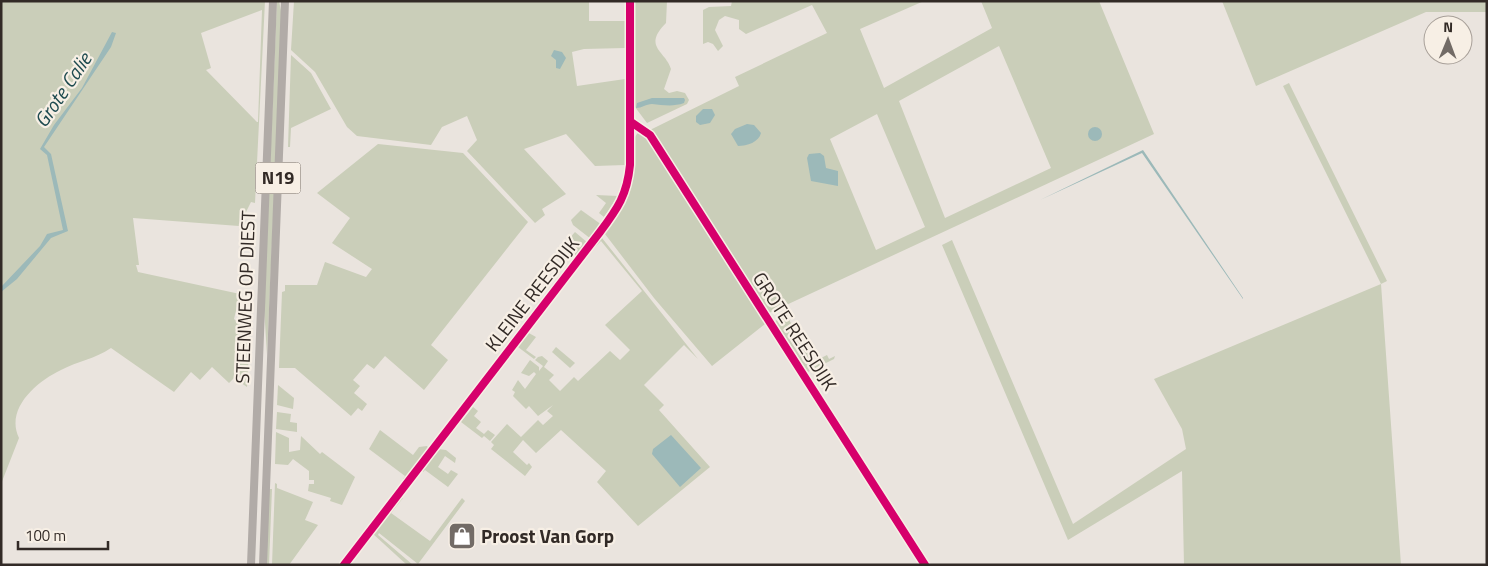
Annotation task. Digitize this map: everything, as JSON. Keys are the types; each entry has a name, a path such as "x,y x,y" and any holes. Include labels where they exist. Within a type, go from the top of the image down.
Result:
{"main road":[{"name":"STEENWEG OP DIEST","path":"251,565 273,1"},
{"name":"STEENWEG OP DIEST","path":"263,565 285,1"},
{"path":"259,369 271,370"}],"street":[{"name":"KLEINE REESDIJK","path":"344,565 617,209 628,185 631,122 630,1"},
{"name":"GROTE REESDIJK","path":"631,122 650,135 925,565"}],"green space":[{"path":"1,1 265,1 255,203 251,202 239,226 133,218 139,265 136,265 138,272 240,294 234,319 250,332 247,387 234,378 229,383 212,367 200,380 191,372 174,392 111,348 51,375 25,398 16,417 19,438 1,484","holes":["262,10 258,122 206,70 211,68 201,33"]},
{"path":"277,1 279,1 282,16 267,355 264,307"},
{"path":"294,1 589,1 589,21 625,21 625,48 584,49 572,52 577,86 625,79 625,165 595,166 566,134 524,149 566,194 542,209 545,215 535,223 467,151 477,140 467,116 442,127 431,145 357,136 347,127 315,72 291,50"},
{"path":"634,1 667,1 666,23 656,38 658,48 671,69 664,89 669,93 677,91 685,93 689,100 687,104 647,123 635,107"},
{"path":"732,1 924,1 860,29 884,88 992,28 981,1 1099,1 1154,134 769,313 650,130 739,86 735,77 827,33 812,5 746,34 739,29 739,20 725,16 719,20 715,30 723,46 718,51 713,44 708,42 703,44 703,10 709,7 731,6","holes":["999,46 1051,168 945,218 899,101","877,114 925,227 876,250 830,139"]},
{"path":"1222,1 1487,1 1487,12 1426,12 1256,86"},
{"path":"291,55 311,73 331,109 291,128 290,147 288,147"},
{"path":"1289,83 1387,281 1381,284 1283,86"},
{"path":"638,133 648,136 784,347 781,348 765,324 712,366 654,298 605,234 605,230 622,206 628,193 634,141"},
{"path":"378,144 463,153 528,222 431,345 448,360 424,390 385,356 374,369 367,364 353,380 360,386 354,393 367,404 362,411 358,408 351,416 295,368 279,368 282,292 285,291 285,285 317,285 325,262 366,277 372,269 332,243 350,218 317,193"},
{"path":"596,195 618,196 604,217 599,213 606,203"},
{"path":"581,210 602,225 591,239 573,225 571,220"},
{"path":"575,232 588,243 577,257 572,253 568,240"},
{"path":"602,238 698,359 684,345 644,385 664,405 659,410 710,467 638,526 597,482 606,471 561,430 536,453 523,440 513,452 527,465 529,463 532,467 525,476 491,449 494,445 491,442 507,424 521,437 538,420 543,425 553,416 547,411 553,405 538,416 529,406 526,409 513,396 515,392 512,390 518,380 525,389 536,374 534,372 529,376 521,373 530,360 539,367 539,371 543,366 535,360 542,356 548,361 544,367 554,375 549,380 560,391 574,377 578,381 610,351 620,360 630,350 605,325 642,291 601,241 594,248 593,246"},
{"path":"952,240 1073,524 1186,449 1182,429 1154,379 1381,284 1401,565 1184,565 1182,471 1068,540 942,245"},
{"path":"787,316 813,362 827,355 829,359 835,356 834,359 808,372 775,321"},
{"path":"527,332 536,337 526,350 536,357 534,359 518,347 518,343"},
{"path":"556,347 575,363 570,368 552,352"},
{"path":"278,385 294,398 293,409 277,405"},
{"path":"473,407 478,411 474,416 481,422 476,428 484,434 488,430 495,435 490,441 484,436 482,438 461,422"},
{"path":"277,412 291,414 290,422 297,423 297,432 276,429"},
{"path":"380,430 413,455 419,447 427,446 429,449 406,480 403,479 405,476 369,449"},
{"path":"276,432 289,438 289,452 300,450 301,436 320,454 322,452 355,477 342,505 330,501 331,498 308,491 309,484 314,484 314,480 309,480 309,471 293,459 288,465 275,464"},
{"path":"438,449 446,450 456,458 455,463 445,456 438,467 448,474 451,470 458,474 448,487 425,470 423,472 420,470"},
{"path":"275,483 277,488 313,502 305,520 318,525 289,565 272,565"},
{"path":"269,489 272,489 269,565 266,565"},
{"path":"400,496 403,498 391,513 430,541 462,498 465,501 418,564 379,533 378,535 413,565 407,565 372,533"}],"water":[{"path":"112,32 116,33 111,47 44,147 51,154 68,231 51,238 17,279 1,292 1,287 40,246 47,234 63,230 47,155 40,149 54,125 82,88"},
{"path":"554,50 562,52 566,58 560,69 556,68 556,60 551,56"},
{"path":"652,98 684,98 685,100 684,103 676,105 652,104 636,108 637,103"},
{"path":"703,109 712,109 715,115 710,123 700,125 696,122 696,116"},
{"path":"747,124 754,125 761,133 760,136 752,143 738,146 731,134 735,129"},
{"path":"1092,127 1098,127 1102,134 1098,141 1092,141 1088,137 1088,131"},
{"path":"1143,150 1243,299 1142,153 1040,200"},
{"path":"820,153 824,156 826,168 838,171 838,186 811,181 807,158 809,154"},
{"path":"671,435 701,468 680,487 652,454 653,449"}],"cycle path":[{"path":"344,565 600,232 621,201 627,185 630,165 630,1"},
{"path":"631,122 650,135 925,565"}],"place":[{"name":"Proost Van Gorp","path":"462,536"}],"water label":[{"name":"Grote Calie","path":"63,90"}]}
